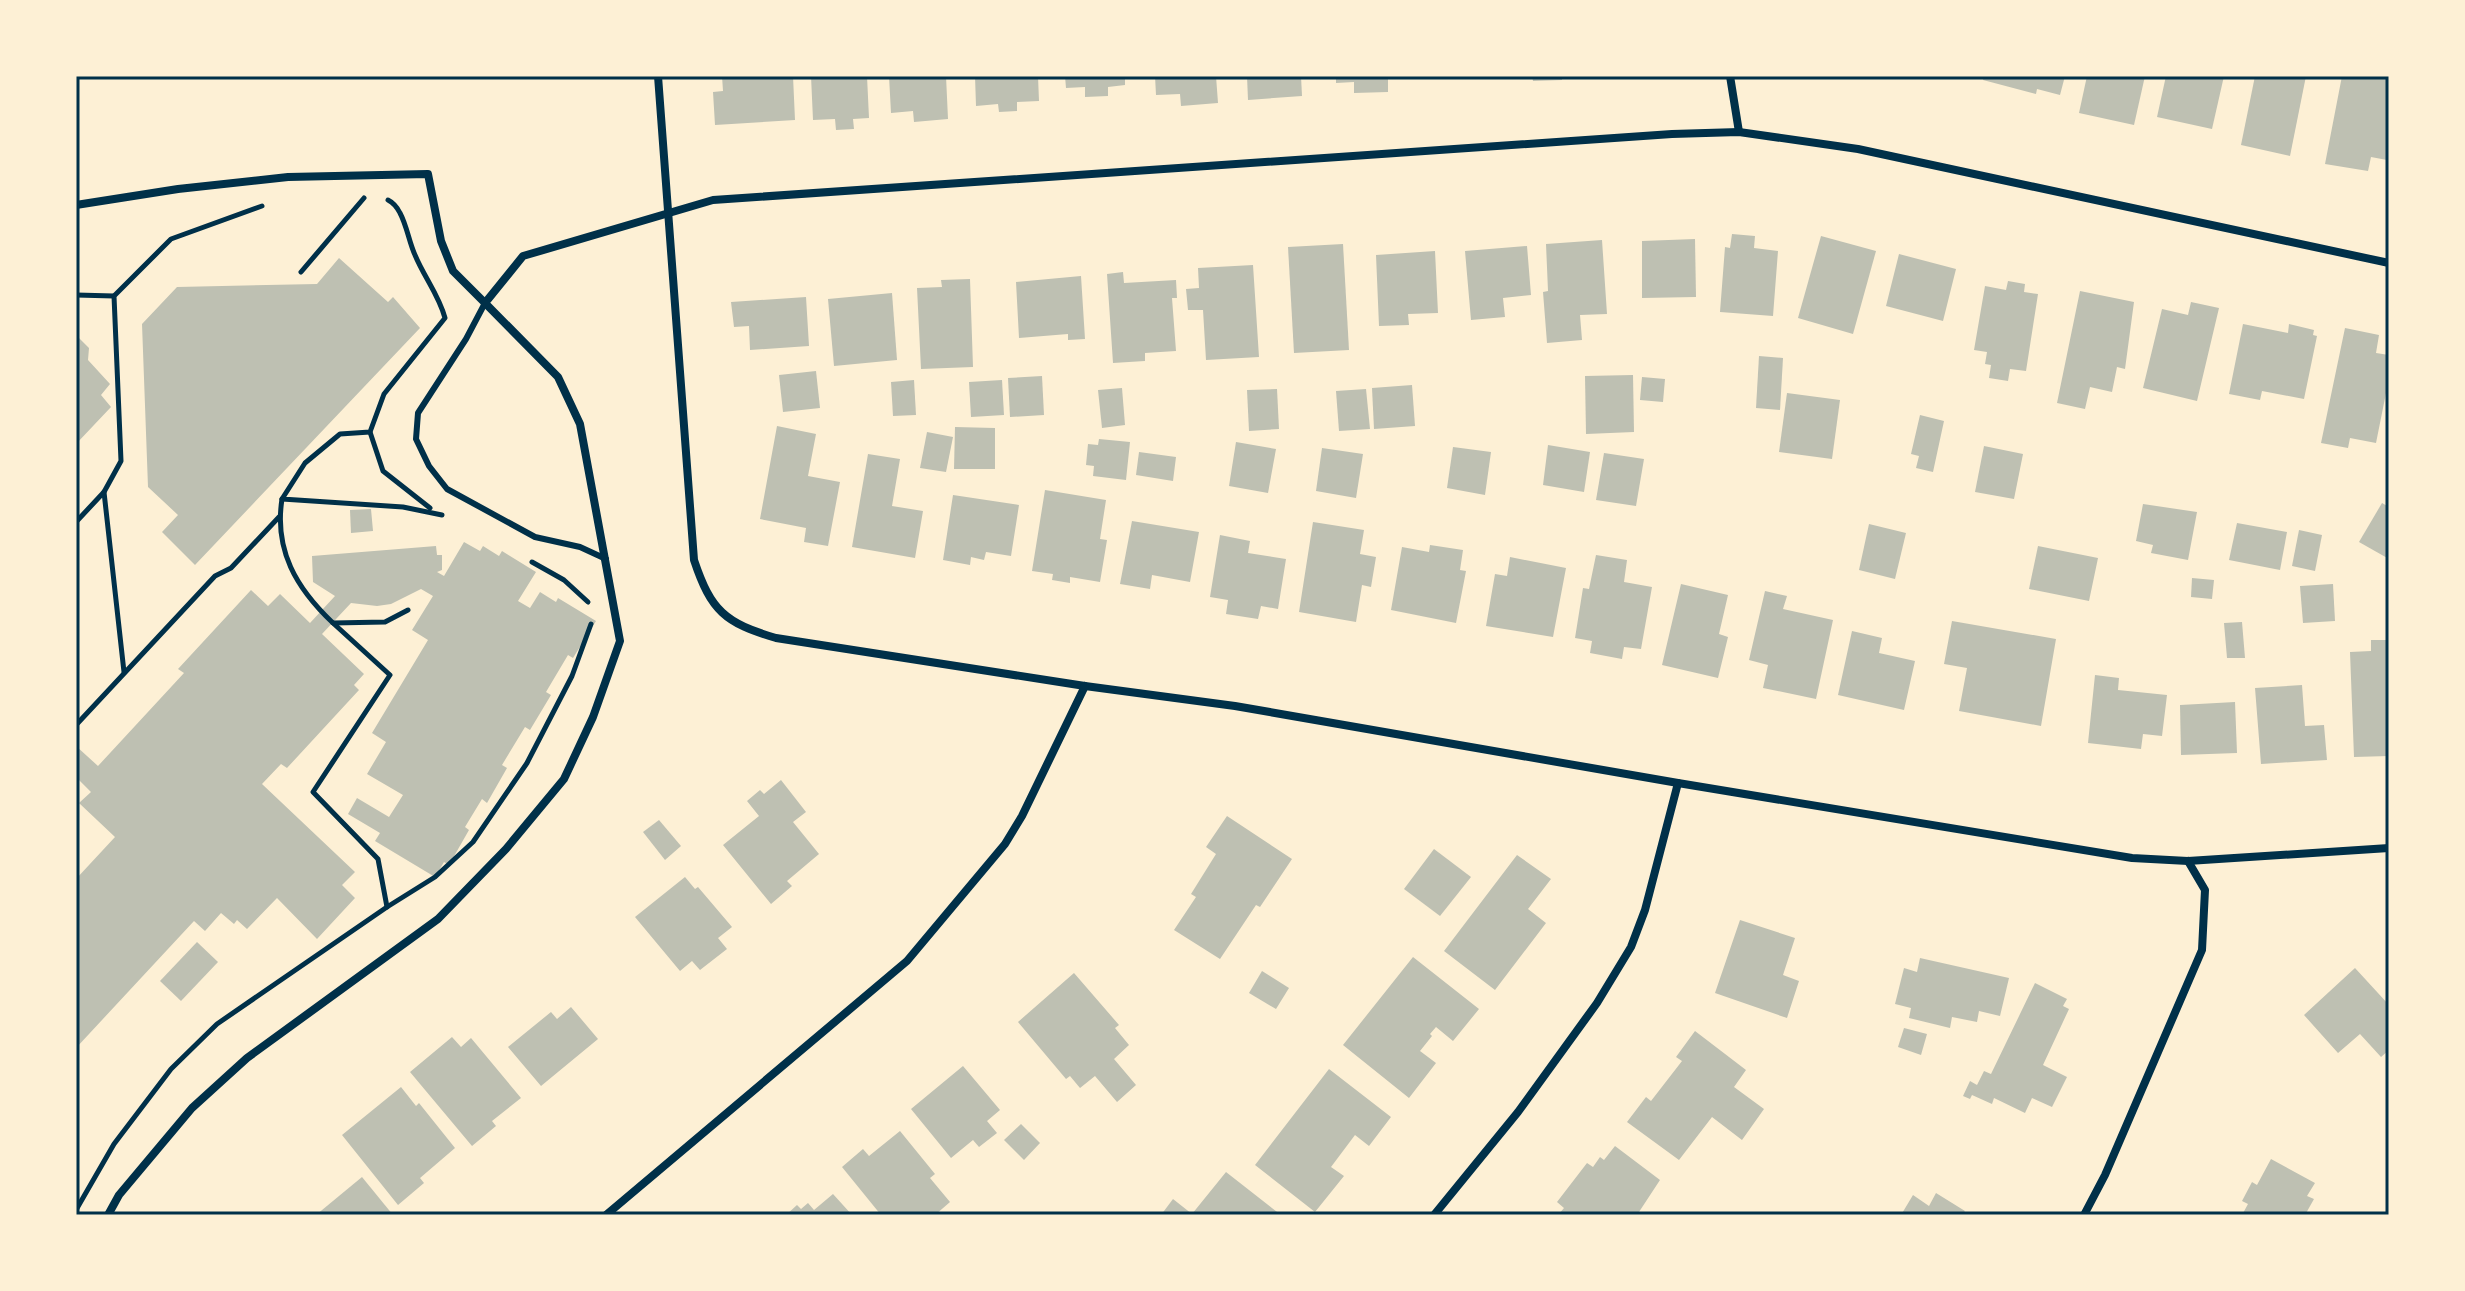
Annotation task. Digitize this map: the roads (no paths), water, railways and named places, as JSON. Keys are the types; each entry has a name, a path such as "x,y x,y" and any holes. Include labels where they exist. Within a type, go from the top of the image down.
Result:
{"street":[{"path":"658,76 694,560 704,589 721,612 745,628 776,638 1235,706 2132,858 2188,861 2389,848"},
{"path":"1730,76 1739,132"},
{"path":"485,303 523,256 713,200 1672,134 1739,132 1858,149 2389,263"},
{"path":"76,205 178,189 288,177 428,174 441,241 453,271 558,377 580,424 620,641 593,717 564,779 506,849 438,919 247,1058 192,1108 119,1195 108,1215"},
{"path":"606,1215 907,961 1005,844 1022,816 1085,686"},
{"path":"1434,1215 1545,1075 1597,1003 1631,947 1645,910 1678,783"},
{"path":"2084,1215 2105,1175 2202,950 2205,890 2188,861"}],"lane":[{"path":"485,303 466,339 418,413 416,439 429,466 447,489 535,537 580,547 606,559"}]}
